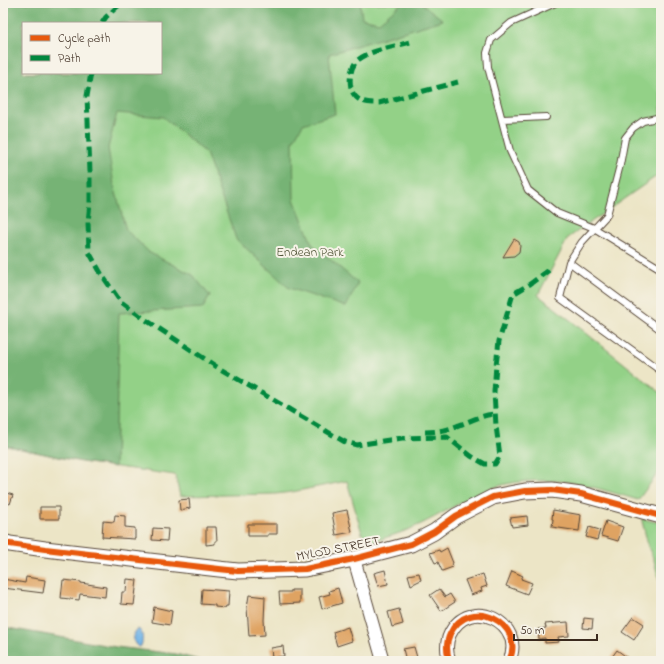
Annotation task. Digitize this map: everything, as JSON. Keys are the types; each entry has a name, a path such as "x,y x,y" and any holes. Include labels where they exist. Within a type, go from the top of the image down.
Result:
{"street":[{"name":"MYLOD STREET","path":"3,542 45,549 238,570 305,569 354,560 411,544 434,532 456,516 492,497 525,491 552,490 581,494 661,516"},
{"path":"354,560 383,661"},
{"path":"450,661 447,649 448,638 452,629 459,621 468,616 478,614 498,620 505,627 511,637 512,648 509,661"}],"lane":[{"path":"555,3 511,22 491,40 487,53 488,67 510,151 528,190 557,214 594,228 661,269"},
{"path":"502,119 546,117"},
{"path":"661,117 643,121 633,128 625,138 620,165 607,214 582,242 569,262 560,298 661,371"},
{"path":"569,262 661,330"}],"green space":[{"name":"Endean Park","path":"3,3 661,3 661,173 568,238 538,295 661,393 661,469 638,500 568,482 547,480 516,482 484,491 416,526 395,535 365,544 347,481 275,494 180,496 175,475 82,462 3,445"},
{"path":"3,3 360,3 362,18 379,22 402,3 421,3 443,20 329,54 335,114 303,124 293,141 294,199 312,244 358,283 346,307 289,288 236,239 206,153 163,117 117,113 108,148 114,185 126,230 150,253 193,275 210,296 203,308 119,313 115,467 82,462 3,445"},
{"path":"642,519 661,523 661,588 654,560 649,549"},
{"path":"3,627 116,647 176,654 203,661 3,661"}],"water":[{"path":"138,629 141,632 142,637 141,646 139,647 135,644 134,638 134,634"}],"building":[{"path":"514,239 519,242 519,252 514,256 503,257"},
{"path":"3,492 13,495 10,504 3,501"},
{"path":"189,499 190,508 180,510 179,500"},
{"path":"40,507 59,507 59,519 40,519"},
{"path":"347,510 352,532 336,535 332,513"},
{"path":"553,510 581,515 579,531 552,527"},
{"path":"115,515 125,516 125,527 135,528 135,539 102,537 103,521 114,522"},
{"path":"527,516 528,525 512,527 510,518"},
{"path":"606,521 623,527 618,541 601,536"},
{"path":"248,524 277,524 277,534 268,534 268,536 248,536"},
{"path":"206,527 216,527 217,541 215,541 215,544 206,545"},
{"path":"589,527 600,530 597,540 586,537"},
{"path":"153,528 168,529 167,541 152,540"},
{"path":"447,548 453,563 451,564 453,567 442,571 438,562 435,563 430,553 439,550 440,552"},
{"path":"385,570 388,584 378,586 374,573"},
{"path":"512,571 523,576 521,579 532,583 527,594 506,586"},
{"path":"419,573 421,580 411,585 408,575"},
{"path":"483,574 487,586 481,588 482,591 471,595 465,580"},
{"path":"26,577 45,580 43,593 3,588 3,579 25,583"},
{"path":"127,579 137,580 134,605 121,604 122,592 126,592"},
{"path":"63,580 106,587 105,597 80,594 79,600 61,598"},
{"path":"338,588 342,603 322,609 319,597 330,594 329,591"},
{"path":"202,589 229,591 228,606 225,608 215,607 215,605 201,604"},
{"path":"439,589 445,597 450,594 455,602 441,611 430,595"},
{"path":"291,590 300,590 300,603 280,604 279,592 291,592"},
{"path":"249,595 265,597 265,635 249,636 247,608"},
{"path":"154,607 172,611 170,625 152,622"},
{"path":"399,609 403,624 392,627 388,612"},
{"path":"633,617 644,624 634,640 622,632"},
{"path":"584,618 593,619 592,629 583,628"},
{"path":"568,622 569,636 558,637 559,642 545,643 545,638 539,639 538,629 546,628 545,624"},
{"path":"348,627 352,641 337,646 333,632"},
{"path":"283,646 284,656 272,658 271,648"},
{"path":"414,647 418,661 406,661 403,649"},
{"path":"617,650 632,661 609,661"}],"marked path":[{"path":"103,22 118,6 138,3"},
{"path":"410,42 376,51 363,57 355,63 351,73 350,84 353,93 358,99 369,103 379,103 458,82"},
{"path":"91,74 87,96 90,172 90,203 88,222 89,252 102,275 120,301 143,318 217,367 345,442 357,445 402,438 447,437 471,456 485,464 495,464 500,456 494,392 499,341 513,294 549,270"},
{"path":"425,432 455,427 481,417 495,414"}],"cycle path":[{"path":"3,542 45,549 238,571 305,569 354,559 411,544 434,532 456,516 493,497 525,491 552,490 581,494 661,516"},
{"path":"450,661 447,648 450,634 459,622 470,616 482,615 493,618 503,625 510,635 512,647 509,661"}]}
